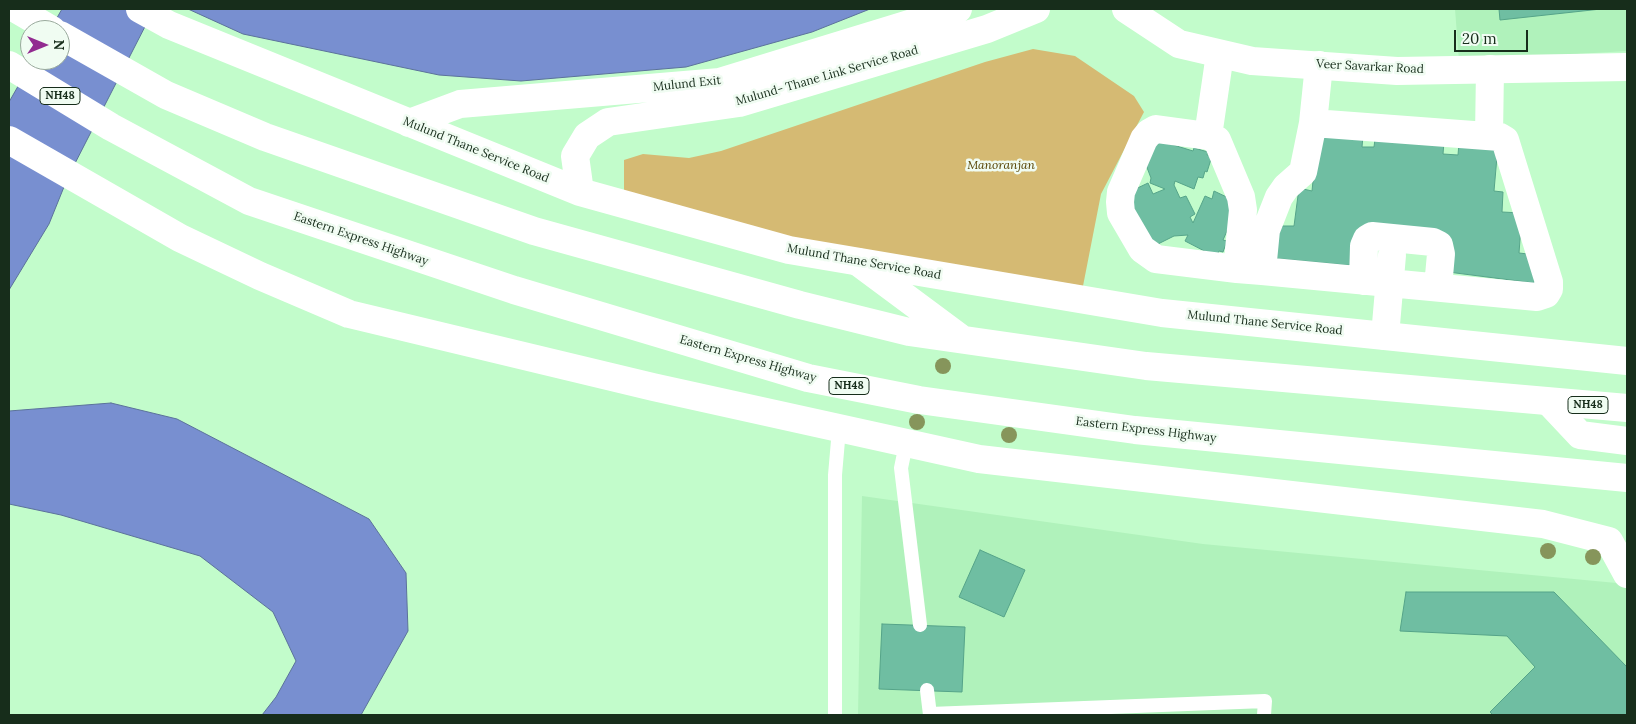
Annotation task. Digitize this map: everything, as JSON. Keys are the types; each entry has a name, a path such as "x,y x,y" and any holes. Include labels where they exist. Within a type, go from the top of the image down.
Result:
{"main road":[{"name":"Mulund Thane Service Road","path":"140,9 169,25 580,192 789,250 1162,313 1627,361"},
{"name":"Mulund Exit","path":"409,123 460,104 720,82 958,9"},
{"name":"Mulund- Thane Link Service Road","path":"580,192 575,156 587,136 608,122 740,103 987,29 1036,9"},
{"name":"Veer Savarkar Road","path":"1126,9 1179,44 1252,61 1397,71 1627,67"},
{"name":"NH48","path":"70,41 138,80 265,137 534,231 800,305 910,332 1146,366 1627,408"},
{"path":"1208,136 1220,54"},
{"name":"Eastern Express Highway","path":"9,65 112,128 249,201 514,290 808,378 919,400 1135,430 1627,478"},
{"path":"1250,270 1279,197 1286,187 1299,176 1306,165 1313,123 1319,65"},
{"path":"1489,136 1490,69"},
{"path":"1250,270 1240,197 1217,140 1208,136 1156,129 1149,133 1144,139 1121,192 1120,213 1148,255 1156,259 1250,270 1537,297 1546,294 1549,289 1549,282 1508,145 1500,137 1313,123"},
{"path":"9,140 180,238 260,276 349,314 653,387 979,460 1543,524 1609,541 1627,574"},
{"path":"1362,280 1364,246 1367,239 1372,236 1433,242 1439,245 1441,254 1438,288"},
{"path":"1385,336 1392,255"},
{"path":"858,262 963,339"},
{"path":"1549,402 1580,436 1627,441"}],"lane":[{"path":"835,715 835,475 839,429"},
{"path":"906,444 900,468 920,625"},
{"path":"927,690 930,714 1264,701 1264,715"}],"shaded area":[{"path":"1455,9 1627,9 1627,51 1459,61"},
{"path":"862,496 1203,544 1627,584 1627,715 858,715"}],"green space":[{"name":"Manoranjan","path":"1033,49 1075,56 1134,96 1144,112 1101,194 1083,286 817,243 624,197 624,160 643,154 689,158 721,151 985,62"}],"water":[{"path":"62,9 154,9 68,177 49,224 9,290 9,102 27,70 70,70 70,20 56,20"},
{"path":"188,9 870,9 812,32 686,67 521,81 439,75 243,34"},
{"path":"111,403 177,419 369,519 406,573 408,631 361,715 262,715 276,697 296,661 273,612 200,556 61,515 9,504 9,411"}],"building":[{"path":"1499,9 1601,9 1500,20"},
{"path":"1318,131 1363,136 1362,147 1374,147 1375,139 1444,142 1443,154 1458,155 1459,143 1498,145 1494,191 1503,192 1502,212 1522,213 1519,253 1537,255 1534,283 1448,272 1447,236 1358,231 1356,266 1271,258 1273,226 1294,226 1299,188 1312,191"},
{"path":"1154,139 1193,151 1194,148 1208,152 1207,155 1212,156 1207,172 1205,171 1203,178 1198,177 1194,189 1175,181 1174,185 1180,198 1186,196 1195,214 1190,217 1193,223 1205,196 1212,199 1214,191 1235,201 1238,206 1223,240 1227,241 1223,252 1219,251 1216,257 1185,241 1188,235 1174,236 1150,248 1125,194 1148,183 1153,194 1165,189 1150,183 1151,178 1146,165"},
{"path":"980,550 1025,570 1004,617 959,597"},
{"path":"1406,592 1554,592 1627,667 1627,715 1493,715 1490,712 1535,667 1507,636 1400,631"},
{"path":"882,624 965,627 962,692 879,689"}]}
